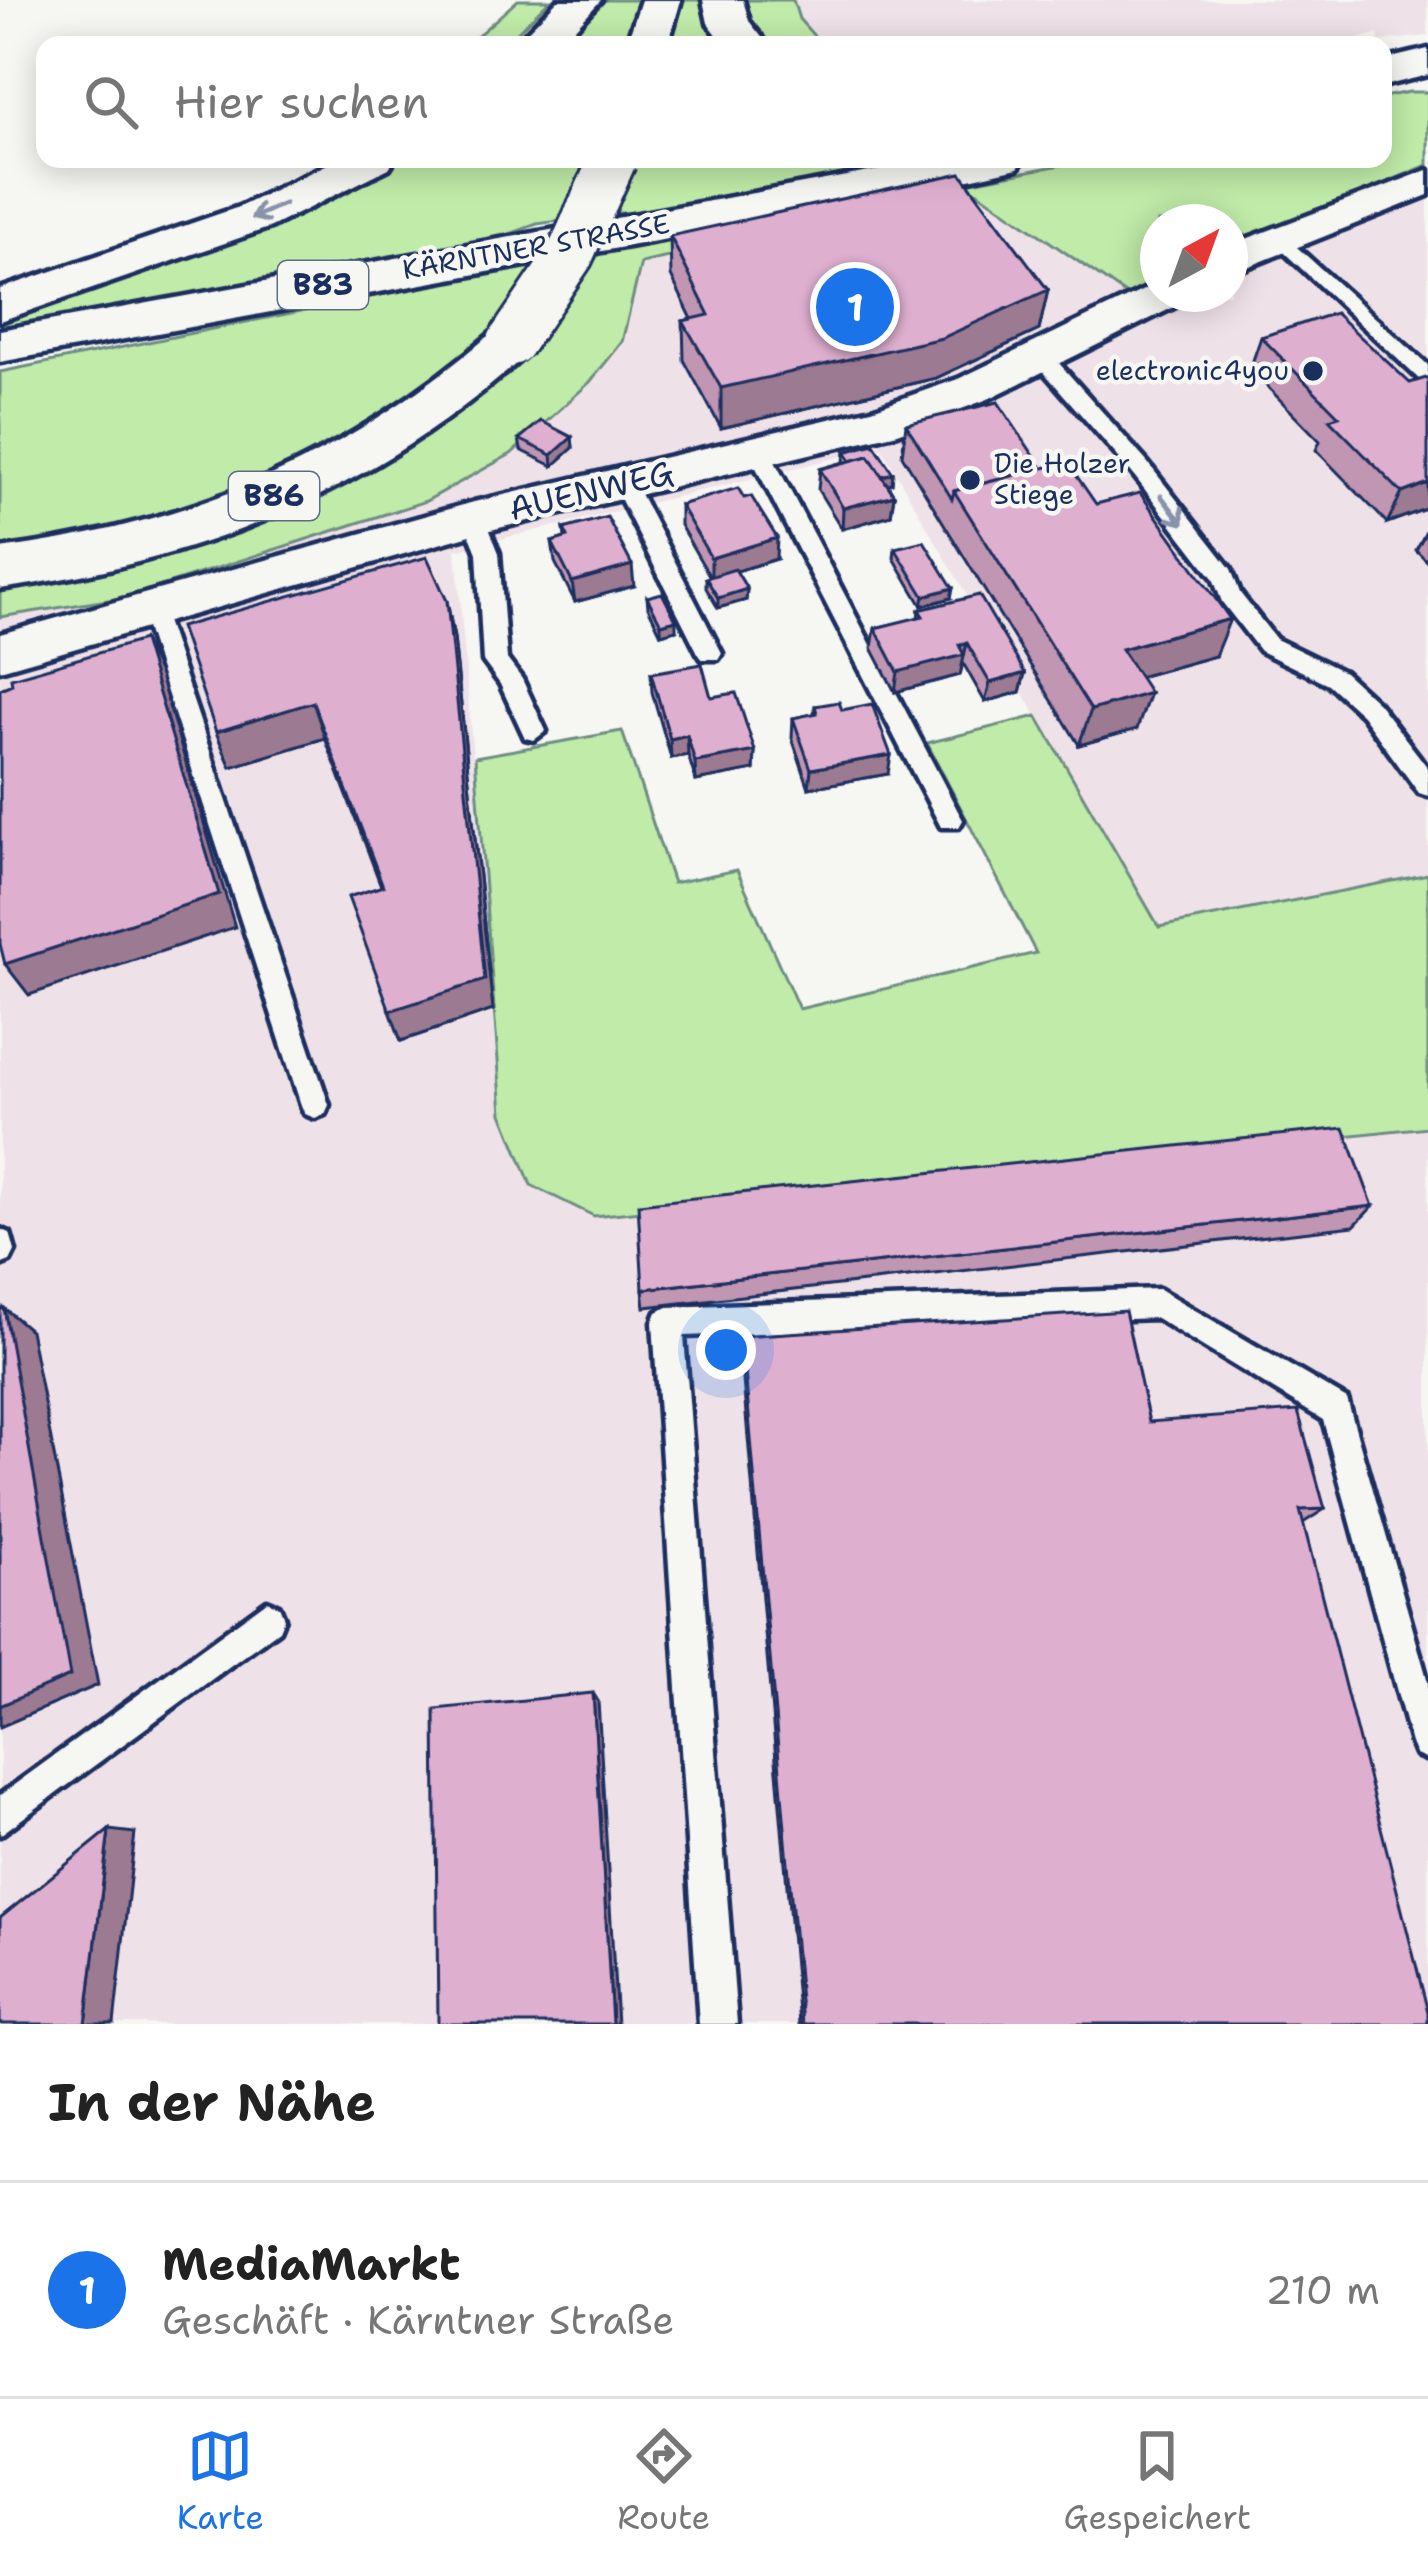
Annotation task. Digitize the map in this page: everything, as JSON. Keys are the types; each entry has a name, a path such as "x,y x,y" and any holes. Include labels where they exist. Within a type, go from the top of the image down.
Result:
{"main road":[{"path":"544,36 581,0"},
{"path":"650,36 661,0"},
{"path":"723,0 729,22 740,36"},
{"path":"1392,71 1428,62"},
{"path":"0,306 255,217 355,168"},
{"name":"B86","path":"0,568 152,539 237,512 324,475 404,428 511,342 544,303 585,227 609,168"},
{"name":"KÄRNTNER STRASSE","path":"0,346 960,168"},
{"path":"0,364 77,349 122,321"}],"street":[{"path":"1248,252 1428,182"},
{"name":"AUENWEG","path":"0,652 474,518 882,422 973,389 1140,308"}],"lane":[{"path":"1279,237 1428,376"},
{"path":"1042,357 1140,468 1223,575 1230,596 1268,645 1336,678 1370,709 1428,786"},
{"path":"759,452 950,820"},
{"path":"623,482 710,653"},
{"path":"474,518 488,553 495,661 510,679 534,731"},
{"path":"151,609 314,1105"},
{"path":"718,2024 668,1322 1159,1303 1336,1410 1428,1743"},
{"path":"0,1817 267,1618"}],"shaded area":[{"path":"793,0 1428,0 1428,36 1392,40 1378,34 814,36 799,19"},
{"path":"1428,165 1428,874 1159,927 881,447 456,550 502,1113 531,1185 594,1216 1428,1127 1428,2024 0,2024 0,617 127,597 427,501 511,454 641,264 975,190 1128,296 1140,290 1140,312 1248,312 1248,240"}],"green space":[{"path":"518,0 550,0 513,36 477,36"},
{"path":"598,0 641,0 630,36 565,36"},
{"path":"681,0 710,0 728,36 670,36"},
{"path":"738,0 793,0 799,19 814,36 756,36"},
{"path":"1428,92 1428,165 1248,240 1248,204 1140,204 1140,290 1128,296 975,190 641,263 622,342 590,382 511,454 426,501 127,597 0,617 0,587 198,543 316,499 373,470 478,398 524,355 565,306 599,253 1045,168 1392,168 1392,95"},
{"path":"381,168 587,168 567,220 537,224 499,238 0,330 0,318 234,238"},
{"path":"633,168 893,168 649,213 616,213"},
{"path":"547,261 498,325 464,359 361,431 305,461 246,487 124,527 0,549 0,372"},
{"path":"1037,716 1159,927 1428,874 1428,1127 594,1216 531,1185 502,1113 475,757 622,731 673,883 737,870 799,1009 1036,953 927,743"}],"building":[{"path":"961,173 1048,290 942,338 721,388 683,321 709,315 670,236"},
{"path":"1335,313 1410,383 1428,380 1428,483 1402,493 1329,419 1339,416 1261,337"},
{"path":"998,402 1042,468 954,491 952,499 906,424"},
{"path":"541,421 572,437 552,455 519,439"},
{"path":"874,444 893,473 882,476 869,456 851,461 845,452"},
{"path":"869,456 894,495 843,508 820,469"},
{"path":"1067,462 1096,504 1140,493 1230,619 1121,649 1150,693 1091,710 954,491"},
{"path":"738,488 744,498 751,496 777,538 711,558 680,505"},
{"path":"607,517 632,565 572,582 552,542 568,537 564,529"},
{"path":"924,541 953,588 924,596 895,548"},
{"path":"427,557 447,601 485,980 390,1011 348,897 383,886 313,702 216,732 180,627"},
{"path":"735,569 747,589 718,598 706,578"},
{"path":"662,593 676,620 661,624 647,597"},
{"path":"979,595 1025,673 990,683 967,643 959,645 964,655 898,672 875,628 923,616 919,610"},
{"path":"143,640 219,894 5,964 0,944 0,689 12,684 11,678"},
{"path":"702,664 711,697 736,693 755,751 695,762 687,735 670,739 651,673"},
{"path":"839,702 842,710 872,704 891,755 811,769 793,718 817,713 815,706"},
{"path":"1344,1128 1373,1206 643,1289 638,1204"},
{"path":"4,1308 70,1676 0,1706 0,1310"},
{"path":"1125,1311 1149,1422 1298,1411 1325,1509 1300,1510 1428,2024 802,2024 742,1336"},
{"path":"593,1693 612,2024 438,2024 435,1709"},
{"path":"109,1830 86,2024 0,2024 0,1918"}],"place":[{"name":"MediaMarkt","path":"855,307"},
{"name":"electronic4you","path":"1313,371"},
{"name":"Die Holzer Stiege","path":"970,480"}]}
